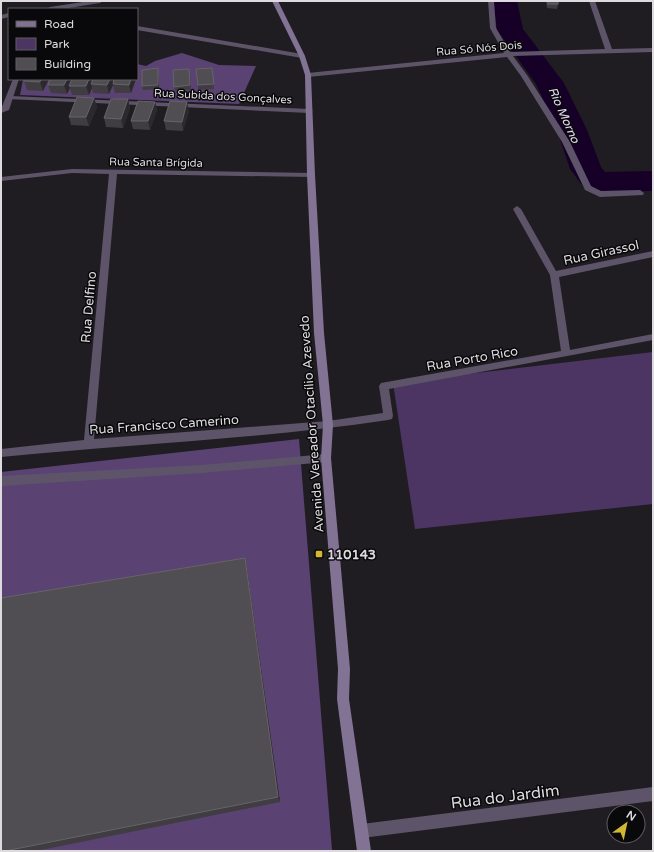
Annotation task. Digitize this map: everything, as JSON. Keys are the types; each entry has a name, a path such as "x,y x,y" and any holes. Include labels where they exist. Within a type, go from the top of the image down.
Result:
{"main road":[{"name":"Avenida Vereador Otacílio Azevedo","path":"275,1 302,56 308,75 311,175 319,333 328,426 326,458 344,669 344,699 364,851"}],"street":[{"path":"57,8 100,1"},
{"path":"491,1 492,28 524,75 566,142 588,188 600,194 640,193"},
{"path":"592,1 609,51"},
{"path":"138,28 302,56"},
{"name":"Rua Só Nós Dois","path":"308,75 510,54 653,50"},
{"path":"1,111 5,110 16,80"},
{"name":"Rua Subida dos Gonçalves","path":"10,98 309,111"},
{"name":"Rua Santa Brígida","path":"1,179 72,171 113,173 311,175"},
{"name":"Rua Delfino","path":"89,444 113,173"},
{"path":"517,209 554,275 566,354"},
{"name":"Rua Girassol","path":"554,275 653,254"},
{"name":"Rua Porto Rico","path":"328,426 388,416 384,386 566,354 653,336"},
{"name":"Rua Francisco Camerino","path":"1,453 89,444 328,426"},
{"path":"1,481 202,469 326,458"},
{"name":"Rua do Jardim","path":"362,831 653,794"}],"green space":[{"path":"653,352 653,504 415,529 393,383"}],"shaded area":[{"path":"182,53 219,65 256,66 239,104 20,95 23,80 138,80 138,64 146,66 155,61"},
{"path":"299,439 332,850 1,851 1,472"}],"building":[{"path":"548,1 558,1 558,4 548,4"},
{"path":"158,68 158,85 142,86 142,70"},
{"path":"212,68 214,84 198,85 196,69"},
{"path":"189,69 190,85 174,87 173,70"},
{"path":"24,80 41,80 40,82"},
{"path":"50,80 66,80 64,85 48,85"},
{"path":"72,80 89,80 86,86 69,86"},
{"path":"93,80 110,80 107,85 91,84"},
{"path":"114,80 131,80 129,85 113,84"},
{"path":"77,97 94,98 86,117 69,117"},
{"path":"111,99 128,99 121,119 104,118"},
{"path":"138,101 155,102 148,121 131,121"},
{"path":"170,101 187,102 182,122 164,121"},
{"path":"245,558 278,797 1,851 1,598"}],"waterway":[{"name":"Rio Morno","path":"505,1 510,30 550,83 572,130 586,169 596,182 653,181"}],"place":[{"name":"110143","path":"319,554"}]}
